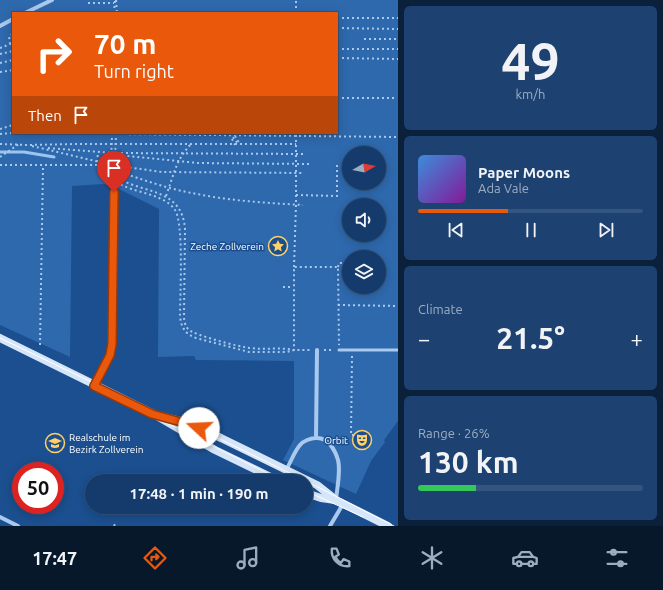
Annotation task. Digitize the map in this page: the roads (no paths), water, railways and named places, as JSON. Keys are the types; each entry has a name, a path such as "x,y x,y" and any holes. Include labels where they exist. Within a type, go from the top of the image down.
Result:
{"main road":[{"path":"0,338 152,414 215,450 265,474"},
{"path":"152,414 188,424 221,438 317,485 340,502 388,526"},
{"path":"313,495 340,502"}],"street":[{"path":"27,12 52,0"},
{"path":"0,26 12,20"},
{"path":"316,438 317,350"},
{"path":"286,470 300,444 316,438 326,440 330,443 338,460 340,502 330,526"},
{"path":"0,517 18,526"}],"lane":[{"path":"94,386 110,355 112,344 114,192"},
{"path":"339,350 398,350"}],"waterway":[{"path":"0,152 24,152 54,157"}],"tram line":[{"path":"0,338 131,401 220,439 292,474"},
{"path":"157,418 269,474"},
{"path":"313,485 394,526"},
{"path":"313,494 363,517"}],"place":[{"name":"Zeche Zollverein","path":"278,246"},
{"name":"Orbit","path":"362,440"},
{"name":"Realschule im Bezirk Zollverein","path":"55,443"}]}
